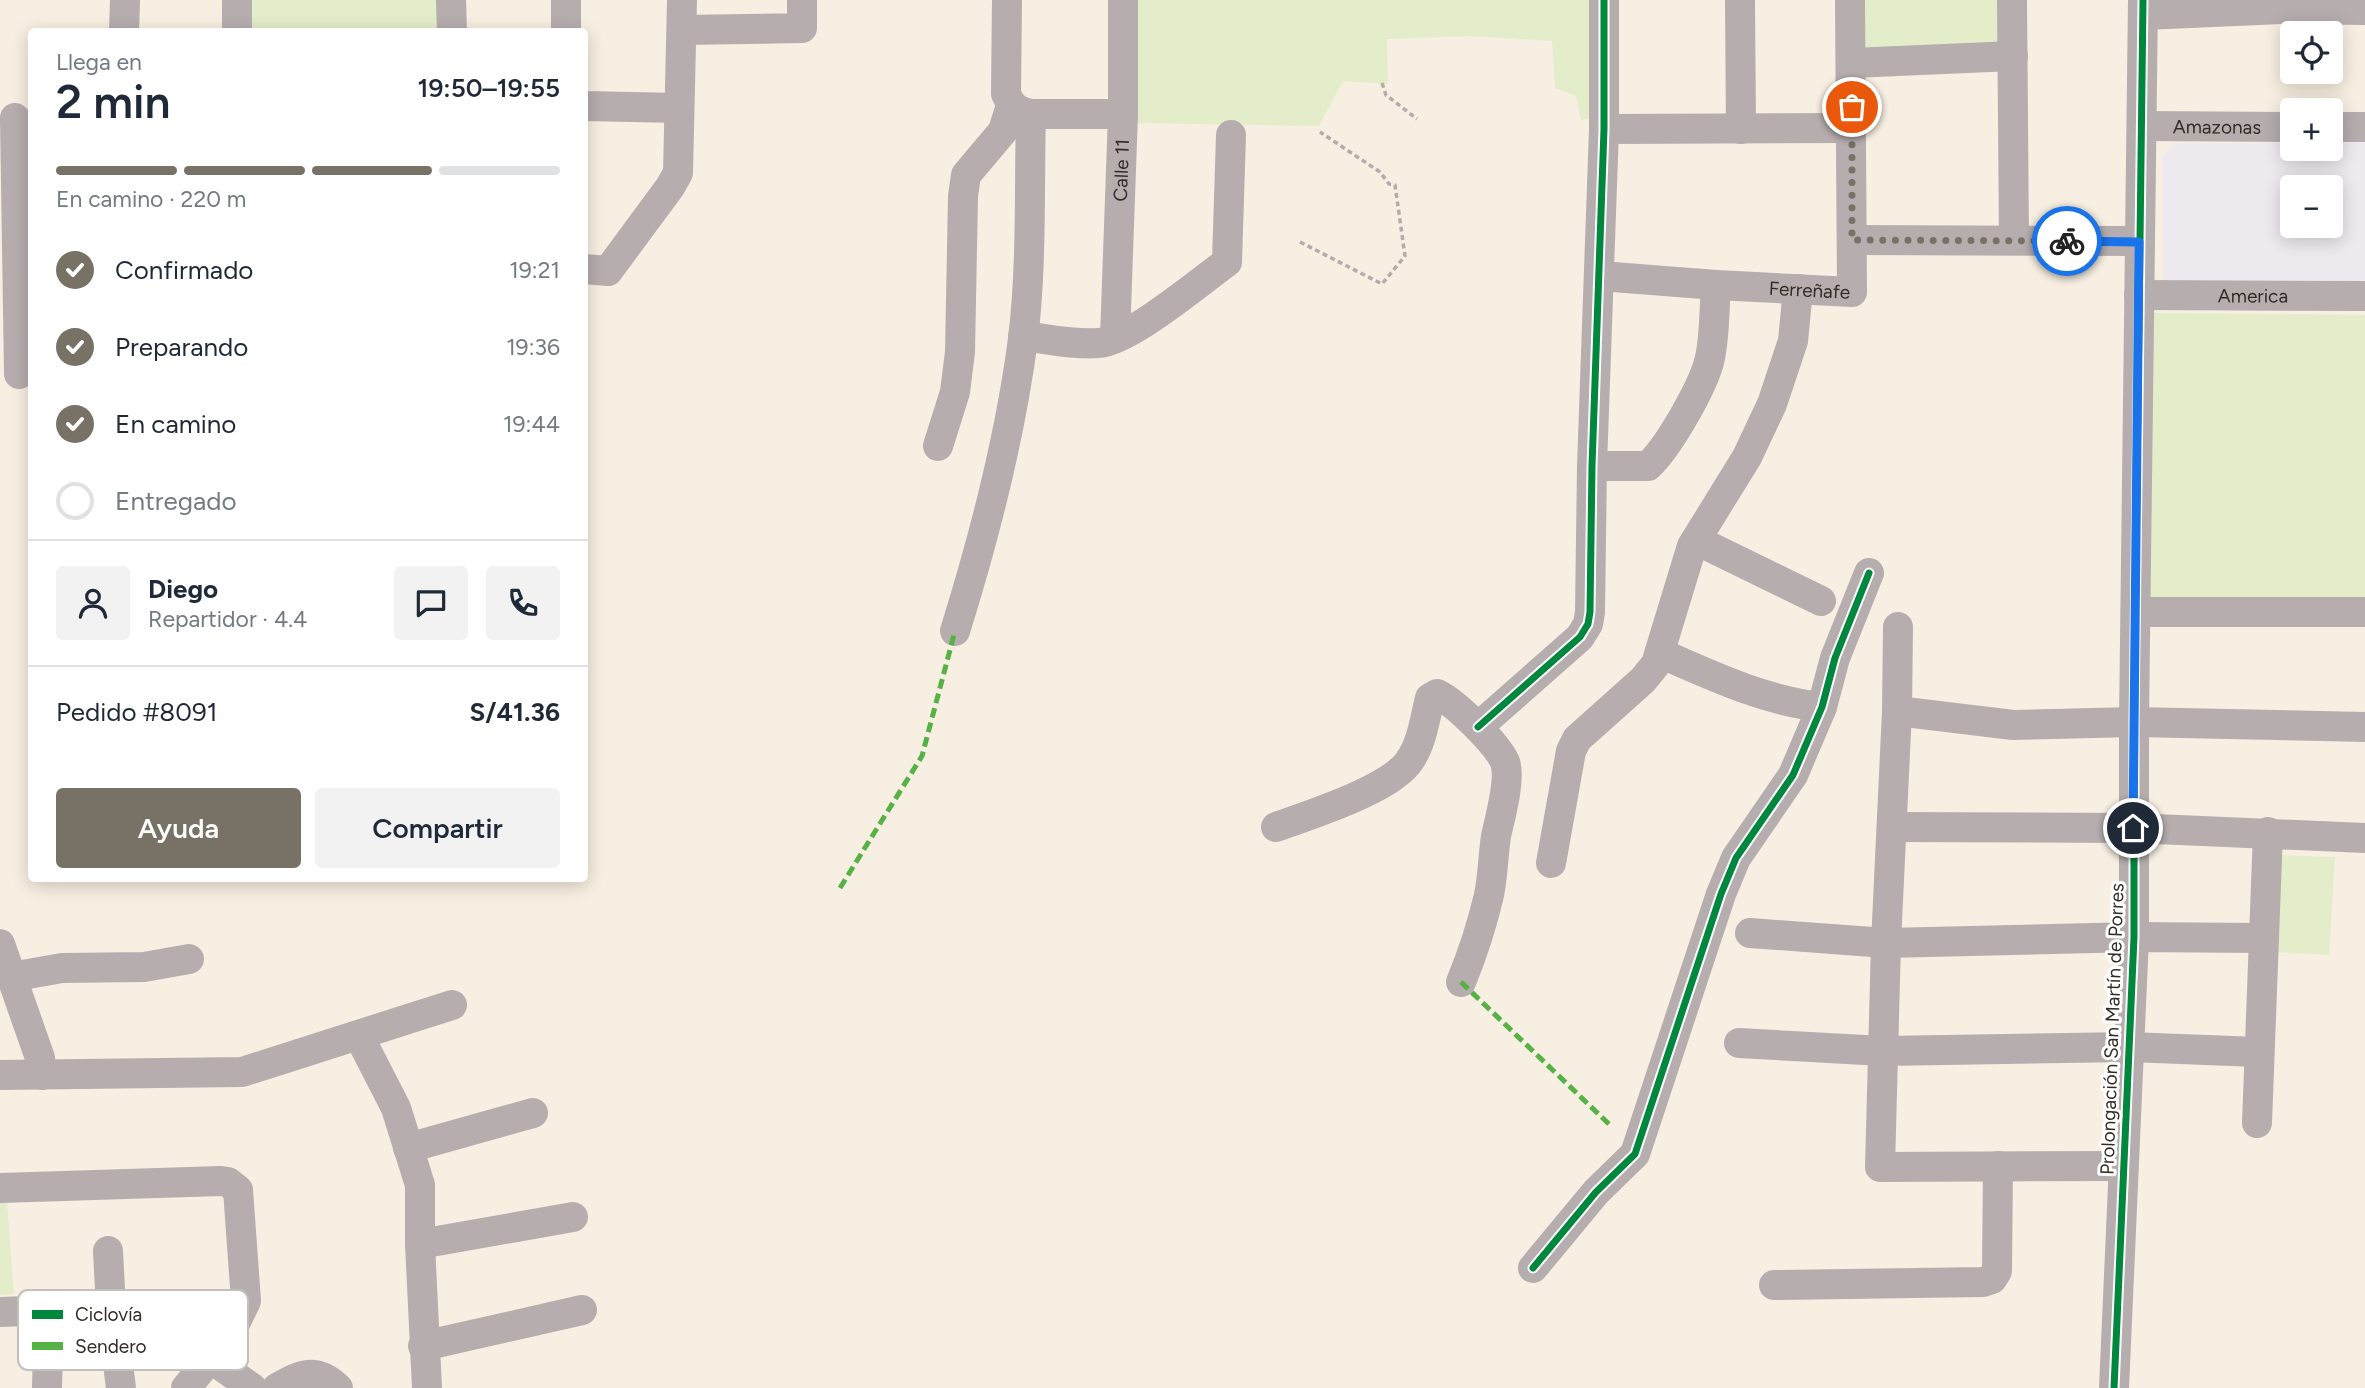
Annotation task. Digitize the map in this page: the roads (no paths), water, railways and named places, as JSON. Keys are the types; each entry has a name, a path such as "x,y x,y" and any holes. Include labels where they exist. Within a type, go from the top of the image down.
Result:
{"street":[{"path":"124,28 125,0"},
{"path":"237,0 237,28"},
{"path":"451,0 452,28"},
{"path":"566,0 566,28"},
{"path":"588,268 608,271 678,173 682,0"},
{"path":"682,30 802,28 802,0"},
{"path":"955,631 988,520 1008,435 1023,337 1028,243 1021,109 1006,94 1007,0"},
{"name":"Calle 11","path":"1115,338 1124,0"},
{"path":"1478,727 1580,637 1588,624 1604,129 1604,0"},
{"path":"1740,0 1741,129"},
{"name":"Ferreñafe","path":"1600,276 1852,292 1850,0"},
{"path":"2012,0 2014,240"},
{"path":"2144,7 2281,4 2365,10"},
{"name":"Prolongación San Martín de Porres","path":"2114,1388 2134,937 2139,242 2144,7"},
{"path":"1852,63 2013,56"},
{"path":"588,106 679,108"},
{"path":"1021,109 1123,114"},
{"path":"937,446 955,392 960,352 963,196 966,175 1021,109"},
{"path":"16,116 8,152 9,261 17,375"},
{"name":"Amazonas","path":"2142,126 2280,127"},
{"path":"2343,127 2365,127"},
{"path":"1604,129 1852,128"},
{"path":"1023,337 1101,343 1115,338 1156,314 1227,262 1231,135"},
{"path":"1852,240 2139,242"},
{"path":"1592,466 1648,466 1671,436 1695,394 1709,362 1716,285"},
{"path":"1551,863 1571,751 1577,739 1643,680 1656,664 1696,540 1747,457 1772,404 1793,341 1798,289"},
{"name":"America","path":"2139,295 2365,296"},
{"path":"1696,540 1821,601"},
{"path":"1533,1268 1596,1192 1635,1154 1680,1012 1731,870 1761,818 1793,775 1822,707 1835,658 1869,572"},
{"path":"2136,612 2365,612"},
{"path":"1898,627 1880,1167 2122,1166"},
{"path":"1660,653 1731,684 1792,704 1822,707"},
{"path":"1276,827 1370,790 1409,762 1417,746 1430,698 1437,694 1448,699 1478,727 1505,762 1505,795 1496,836 1489,892 1476,944 1461,982"},
{"path":"1897,711 2013,725 2134,722 2365,727"},
{"path":"1892,827 2133,828 2365,838"},
{"path":"2257,1123 2268,832"},
{"path":"1750,933 1886,943 2134,937 2262,938"},
{"path":"0,944 40,1058 42,1075"},
{"path":"11,977 62,968 144,967 189,959"},
{"path":"0,1075 242,1072 452,1005"},
{"path":"359,1036 396,1108 420,1185 426,1388"},
{"path":"1740,1043 1883,1052 2129,1047 2258,1052"},
{"path":"408,1148 534,1113"},
{"path":"1774,1285 1983,1282 1992,1279 1997,1271 1998,1166"},
{"path":"0,1188 228,1182 238,1190 245,1290"},
{"path":"420,1244 573,1217"},
{"path":"108,1251 110,1290"},
{"path":"423,1346 582,1310"},
{"path":"0,1312 18,1311"},
{"path":"47,1370 47,1388"},
{"path":"119,1370 121,1388"},
{"path":"186,1388 199,1370"},
{"path":"227,1370 252,1388"},
{"path":"277,1388 295,1377 308,1375 322,1376 338,1388"}]}
